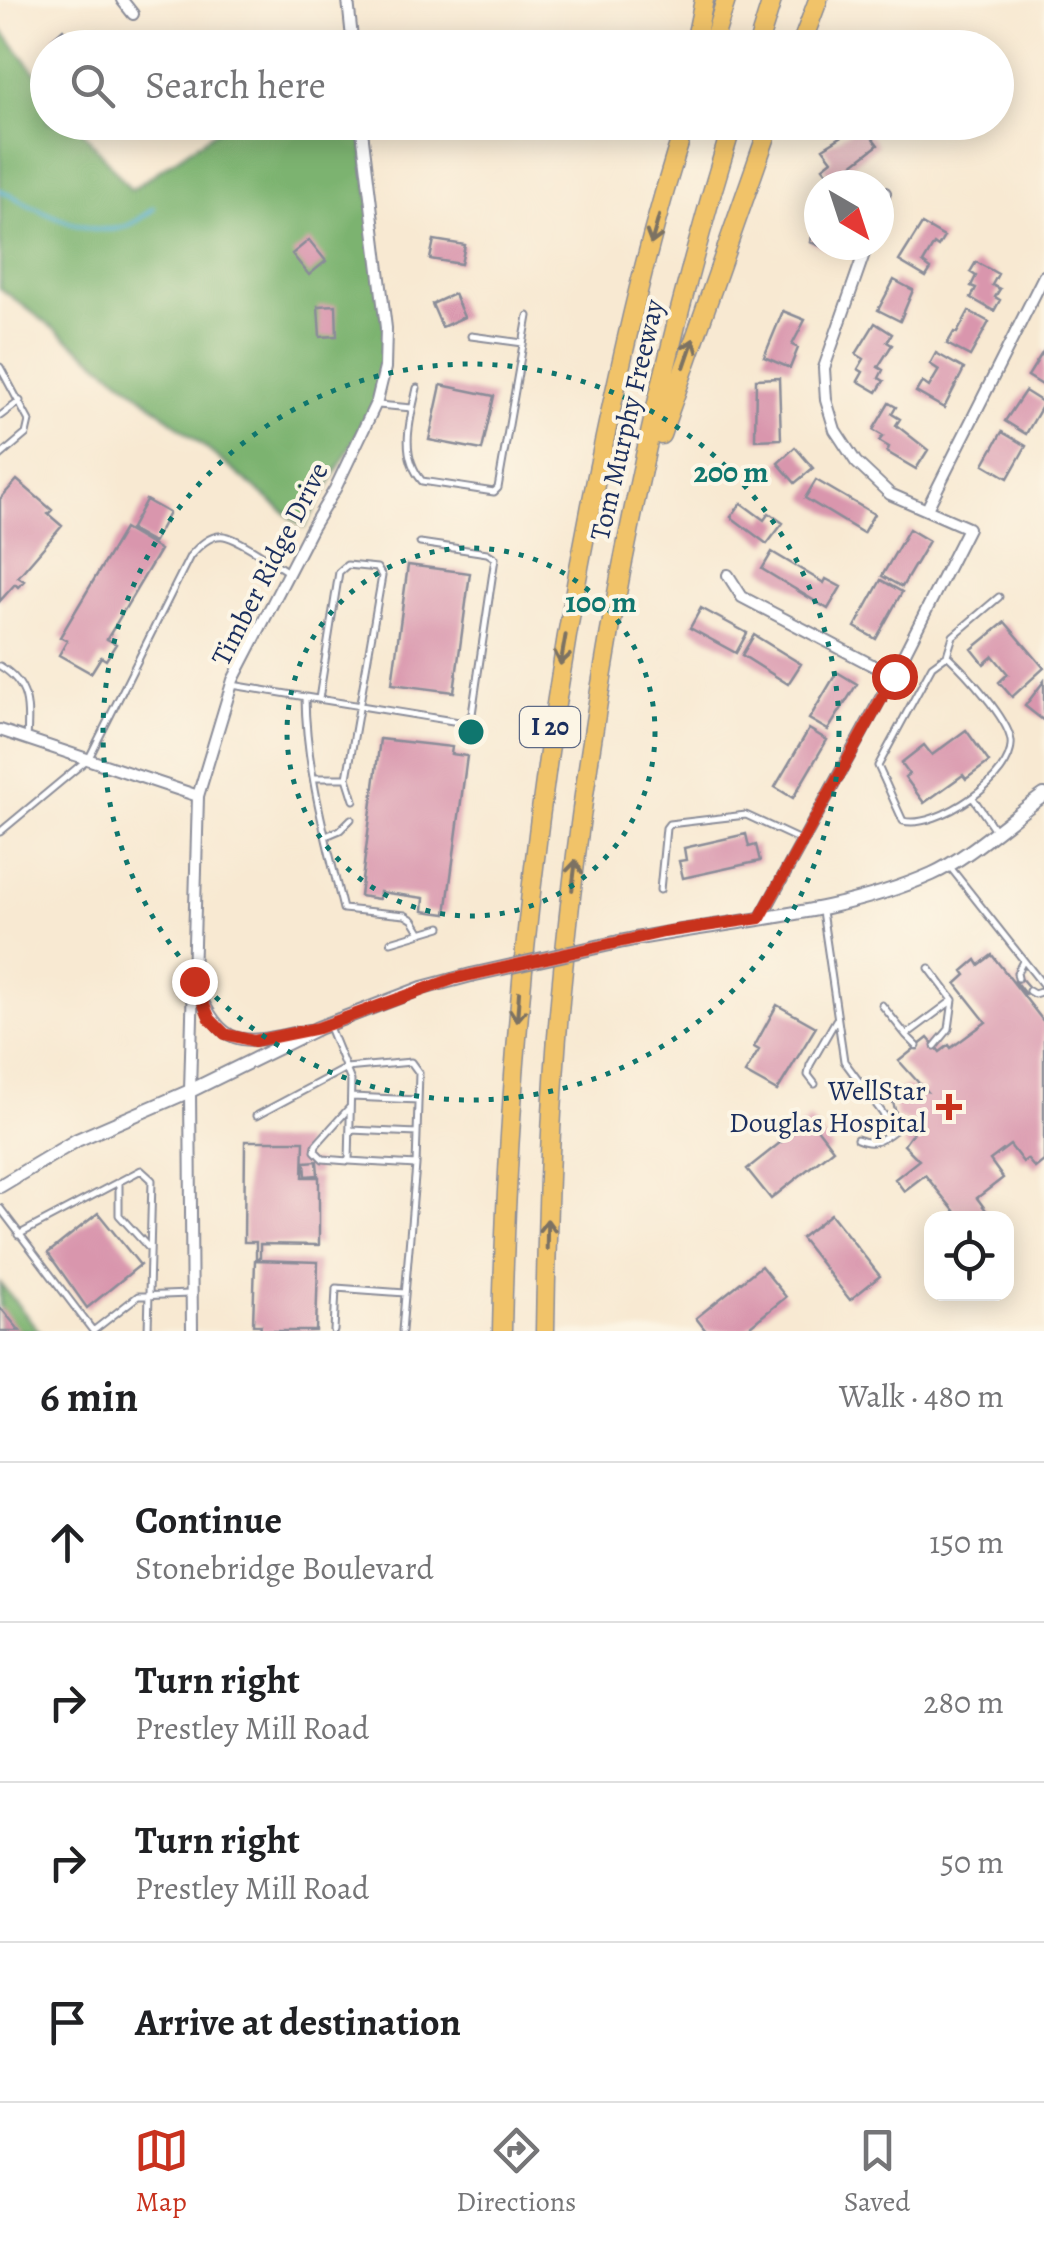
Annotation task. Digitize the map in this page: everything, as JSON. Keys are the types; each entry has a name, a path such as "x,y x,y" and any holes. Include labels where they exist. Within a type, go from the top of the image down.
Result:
{"highway":[{"path":"698,30 704,0"},
{"path":"717,30 726,0"},
{"path":"763,30 772,0"},
{"path":"807,30 817,2"},
{"name":"Tom Murphy Freeway","path":"502,1331 520,982 552,717 617,381 681,140"},
{"name":"Tom Murphy Freeway","path":"544,1331 548,1190 563,963 587,768 634,511 681,302 728,140"},
{"path":"634,511 765,140"}],"street":[{"path":"122,0 133,14"},
{"path":"348,0 351,30"},
{"name":"Timber Ridge Drive","path":"192,1331 190,1091 198,796 232,685 288,572 335,490 375,405 384,368 386,328 363,140"},
{"path":"760,918 894,676 968,528 890,494 856,462 835,430 826,400 824,368 862,260"},
{"path":"927,510 1044,276"},
{"path":"728,575 742,596 894,676"},
{"path":"0,730 198,796"},
{"path":"0,1186 77,1140 190,1091 323,1026 422,988 619,942 850,903 949,865 1044,794"},
{"path":"194,981 210,1019 225,1034 254,1041 323,1026"}],"lane":[{"path":"418,388 407,445 409,458 422,481 494,492 498,488 528,316"},
{"path":"471,336 524,343"},
{"path":"0,367 30,421 26,434 0,456"},
{"path":"0,416 20,400"},
{"path":"375,405 413,408"},
{"path":"0,832 90,758 190,556 211,538 225,536 288,572"},
{"path":"232,685 458,722 466,720 472,714 495,558 487,553 420,543"},
{"path":"319,699 339,572 347,565 377,568 382,576 346,778 354,800"},
{"path":"947,655 1010,734 1009,758 973,798 926,821 903,821 878,766 932,666 947,655 953,636 999,598"},
{"path":"0,666 24,686 29,702 28,739"},
{"path":"305,697 314,778 343,909 406,916 421,933"},
{"path":"314,778 346,778"},
{"path":"973,798 995,830"},
{"path":"660,890 666,828 670,824 746,815 803,841"},
{"path":"326,836 352,819"},
{"path":"949,865 1044,988 1034,994 1029,991"},
{"path":"822,908 844,1061 895,1130 880,1142 857,1139"},
{"path":"391,942 441,927"},
{"path":"1018,978 1023,960"},
{"path":"930,968 953,1000 948,1029 934,1046"},
{"path":"906,1035 953,1000"},
{"path":"882,1005 917,1046"},
{"path":"815,1084 808,1075 810,1064 838,1018"},
{"path":"323,1026 352,1081 349,1161"},
{"path":"256,1116 346,1068 411,1062 418,1073 416,1165 402,1331"},
{"path":"352,1100 418,1100"},
{"path":"352,1100 316,1144 315,1151 323,1159 416,1165"},
{"path":"350,1130 417,1133"},
{"path":"18,1235 141,1170 152,1180 148,1331"},
{"path":"119,1182 119,1216 150,1249"},
{"path":"0,1208 93,1331 138,1296 192,1294"},
{"path":"334,1331 336,1288 405,1294"}],"green space":[{"path":"0,28 30,66 30,140 90,140 131,190 203,140 363,140 386,328 377,400 304,528 128,385 0,288"},
{"path":"0,1283 39,1331 0,1331"}],"building":[{"path":"836,140 874,140 878,145 846,170 825,170 823,167 832,160 823,148"},
{"path":"922,224 944,237 938,247 934,244 923,263 931,269 926,277 899,261"},
{"path":"309,240 326,261 309,275 292,254"},
{"path":"434,240 465,245 461,264 430,259"},
{"path":"976,262 998,274 992,285 1000,289 995,297 1000,300 994,311 971,298 976,276 970,272"},
{"path":"894,280 913,290 900,321 878,310"},
{"path":"454,294 464,317 442,327 432,304"},
{"path":"336,305 337,336 320,337 318,306"},
{"path":"783,311 805,320 792,345 798,348 790,368 764,357"},
{"path":"969,311 989,322 970,356 947,344"},
{"path":"875,323 892,334 887,342 892,345 878,367 883,370 879,378 884,381 877,392 858,381 863,372 858,369 864,359 856,354"},
{"path":"1044,350 1044,386 1028,376"},
{"path":"936,353 964,369 944,408 916,392 922,382 929,387 939,370 930,364"},
{"path":"779,378 781,439 755,440 756,379"},
{"path":"441,385 494,396 482,450 429,440"},
{"path":"1025,391 1044,403 1026,434 1005,421"},
{"path":"889,403 896,407 892,414 900,419 896,425 928,450 916,469 887,452 889,447 879,441 883,436 873,430"},
{"path":"1002,432 1026,446 1008,478 984,464"},
{"path":"795,447 813,468 795,483 778,463"},
{"path":"17,480 52,510 48,514 62,526 18,577 24,581 18,587 15,584 0,601 0,499"},
{"path":"816,480 874,514 863,533 805,498"},
{"path":"146,500 169,513 153,543 130,530"},
{"path":"741,503 764,520 769,513 783,523 767,544 731,517"},
{"path":"124,529 160,550 107,639 116,644 91,673 59,655 67,641 60,637"},
{"path":"909,529 929,541 902,587 882,576"},
{"path":"772,552 824,583 826,579 841,587 828,609 762,569"},
{"path":"408,565 470,573 454,692 392,684"},
{"path":"881,580 902,592 876,639 855,627"},
{"path":"701,608 747,633 736,653 690,628"},
{"path":"1005,622 1044,668 1012,697 999,682 1008,674 993,656 984,664 972,649"},
{"path":"754,635 801,664 788,684 742,655"},
{"path":"837,672 857,684 828,730 809,719"},
{"path":"1044,681 1044,721 1025,706"},
{"path":"809,729 827,740 793,798 775,787"},
{"path":"966,730 989,762 924,803 905,777 909,774 901,763 924,745 932,755"},
{"path":"380,739 452,747 451,754 467,756 446,914 423,911 424,898 380,892 379,899 360,896"},
{"path":"746,834 749,847 756,845 760,861 683,878 679,861 686,860 684,848"},
{"path":"992,955 1044,1022 1044,1161 1035,1168 1027,1159 1023,1162 1010,1145 990,1160 1003,1178 977,1198 987,1211 954,1211 925,1175 904,1191 895,1179 919,1160 904,1145 917,1121 897,1117 893,1102 897,1092 906,1086 926,1091 899,1061 928,1038 940,1052 949,1045 951,1048 986,1022 956,984 976,960 979,965"},
{"path":"1020,977 1031,990 1025,994 1015,981"},
{"path":"777,1005 816,1027 777,1091 745,1073"},
{"path":"810,1119 833,1149 771,1199 747,1169"},
{"path":"245,1141 304,1141 303,1177 319,1177 319,1245 260,1244 260,1258 256,1258 256,1242 244,1242"},
{"path":"317,1161 318,1175 306,1176 305,1162"},
{"path":"98,1213 140,1265 87,1308 48,1253"},
{"path":"831,1214 880,1276 850,1300 801,1238"},
{"path":"255,1260 318,1262 316,1331 260,1331 261,1325 253,1325"},
{"path":"761,1266 786,1297 744,1331 706,1331 696,1318"},
{"path":"0,1307 20,1331 0,1331"}],"waterway":[{"path":"0,190 58,218 105,230 125,227 154,208"}],"place":[{"name":"WellStar Douglas Hospital","path":"949,1107"}],"route":[{"path":"194,981 210,1019 225,1034 254,1041 318,1028 453,979 664,932 760,918 894,676"}]}
